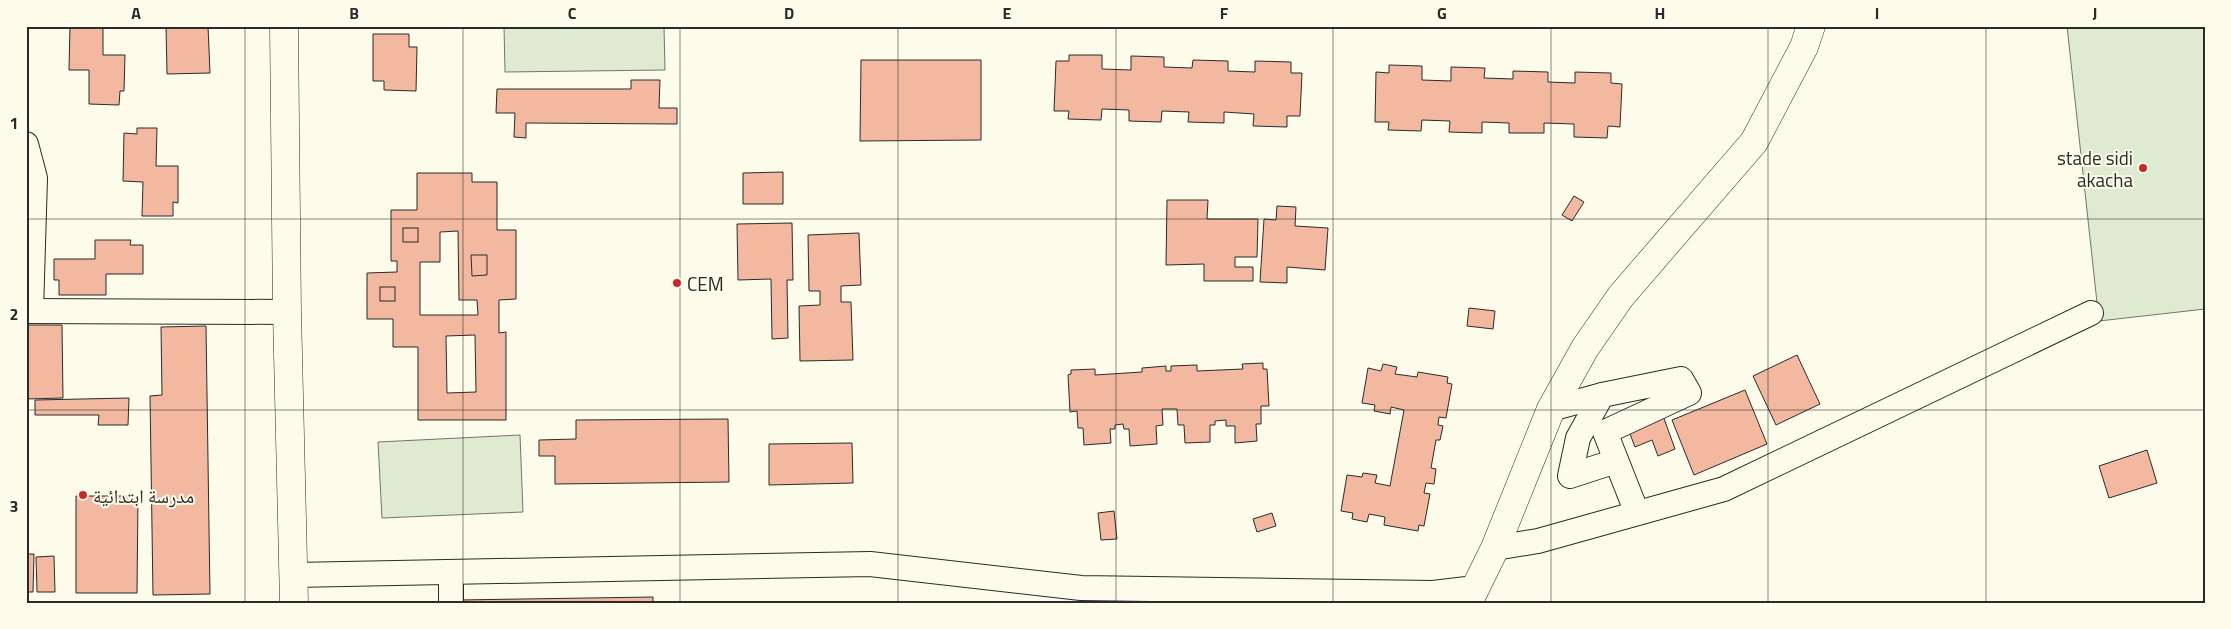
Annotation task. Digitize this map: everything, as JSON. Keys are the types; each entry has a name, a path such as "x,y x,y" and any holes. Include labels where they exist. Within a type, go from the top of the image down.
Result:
{"main road":[{"path":"284,26 287,312 294,603"},
{"path":"1472,595 1495,548 1551,409 1585,348 1621,296 1754,142 1804,48 1811,26"}],"street":[{"path":"26,144 36,178 29,311 287,312"},
{"path":"1495,548 1538,540 1724,489 2091,313"},
{"path":"1551,409 1598,400 1681,379 1689,393 1604,432"},
{"path":"1598,400 1604,432 1637,513"},
{"path":"1598,400 1578,438 1570,476 1616,461"},
{"path":"293,575 870,564 1081,588 1472,595"},
{"path":"451,573 451,603"}],"green space":[{"path":"504,26 664,26 665,70 505,72"},
{"name":"stade sidi akacha","path":"2067,26 2205,26 2205,309 2099,321"},
{"path":"520,435 523,512 382,518 378,442"}],"building":[{"path":"70,26 103,26 103,55 125,55 124,91 120,91 119,105 89,104 89,70 69,70"},
{"path":"166,26 208,26 210,73 167,74"},
{"path":"373,34 409,34 409,47 417,47 416,91 384,90 384,81 373,81"},
{"path":"1069,55 1102,55 1102,69 1131,70 1131,56 1164,57 1164,67 1192,68 1193,60 1228,61 1228,71 1255,72 1255,61 1291,62 1291,73 1302,73 1300,116 1287,116 1287,127 1253,126 1254,114 1224,112 1224,123 1188,122 1189,112 1162,111 1161,122 1129,121 1129,110 1102,109 1101,120 1068,119 1069,111 1054,111 1056,61 1069,61"},
{"path":"861,60 981,60 981,140 860,141"},
{"path":"1389,65 1422,66 1422,80 1451,81 1451,67 1485,68 1484,78 1513,79 1513,71 1548,72 1548,82 1575,83 1575,72 1611,73 1611,83 1622,84 1620,127 1608,126 1607,138 1574,137 1574,124 1544,123 1544,133 1509,133 1509,123 1482,122 1482,133 1449,132 1450,121 1422,120 1421,131 1388,130 1389,122 1375,122 1376,72 1389,73"},
{"path":"631,80 660,80 659,108 677,108 677,124 526,123 526,138 514,137 515,113 496,113 497,89 631,89"},
{"path":"137,128 157,128 156,166 178,166 178,203 173,202 173,216 142,216 143,182 123,181 124,133 137,134"},
{"path":"783,172 783,204 743,204 743,173"},
{"path":"417,173 472,173 472,182 497,182 497,230 516,230 516,299 499,300 499,333 506,332 506,420 418,420 418,347 393,347 393,319 367,319 367,273 397,272 397,261 391,261 391,210 417,210","holes":["458,231 459,300 477,300 478,315 420,315 420,262 440,262 440,232","475,335 476,392 447,393 446,336"]},
{"path":"1574,196 1584,202 1572,221 1562,215"},
{"path":"1167,200 1208,200 1207,219 1258,219 1257,257 1235,257 1235,267 1253,267 1253,281 1204,281 1204,264 1166,265"},
{"path":"1277,206 1296,207 1295,226 1328,228 1325,270 1287,267 1287,283 1260,282 1264,219 1276,220"},
{"path":"792,223 793,280 787,280 788,338 772,339 771,279 738,280 737,224"},
{"path":"403,228 418,228 418,242 403,242"},
{"path":"859,233 861,285 841,286 841,302 851,302 853,360 800,361 799,306 820,305 820,291 809,291 808,235"},
{"path":"95,240 131,240 130,245 143,245 143,274 106,274 106,295 59,295 59,280 54,280 54,259 95,259"},
{"path":"471,255 487,255 487,275 472,276"},
{"path":"380,287 395,287 395,301 380,301"},
{"path":"1469,308 1495,311 1493,329 1467,326"},
{"path":"26,325 62,325 63,398 26,399"},
{"path":"206,326 210,594 153,595 150,396 162,395 161,327"},
{"path":"1797,355 1820,404 1776,425 1753,376"},
{"path":"1263,363 1263,369 1267,369 1269,406 1261,406 1261,424 1256,424 1257,441 1235,443 1235,426 1226,426 1226,420 1215,421 1215,425 1210,425 1210,442 1185,443 1184,425 1178,425 1177,409 1162,409 1163,425 1156,426 1157,444 1130,446 1129,429 1124,429 1123,424 1115,425 1115,429 1110,429 1111,443 1084,445 1083,428 1078,428 1077,411 1070,412 1068,375 1071,374 1071,370 1095,369 1095,375 1142,372 1142,368 1166,366 1166,371 1171,371 1171,366 1197,365 1197,371 1243,369 1242,364"},
{"path":"1383,364 1397,367 1395,374 1417,377 1418,372 1448,377 1447,383 1452,384 1446,418 1439,417 1438,425 1443,426 1440,440 1436,440 1431,468 1436,469 1434,484 1426,483 1424,493 1430,494 1424,526 1419,525 1418,531 1384,525 1385,517 1369,514 1367,522 1352,519 1353,513 1341,511 1347,475 1362,477 1363,473 1377,475 1375,483 1390,486 1404,410 1391,407 1390,414 1374,411 1375,405 1362,403 1368,368 1381,371"},
{"path":"1745,390 1767,444 1694,475 1672,420"},
{"path":"129,398 128,425 98,425 99,415 35,415 35,400"},
{"path":"1662,413 1675,449 1658,456 1652,440 1635,447 1627,426"},
{"path":"728,419 729,482 555,484 555,456 539,456 539,440 576,439 576,420"},
{"path":"852,443 853,483 769,485 769,444"},
{"path":"2147,450 2157,483 2109,498 2099,466"},
{"path":"76,496 138,496 137,593 76,593"},
{"path":"1114,511 1117,539 1101,540 1098,513"},
{"path":"1272,513 1276,526 1257,532 1253,519"},
{"path":"26,554 34,554 33,592 26,592"},
{"path":"54,556 55,592 37,592 36,557"},
{"path":"653,597 653,603 458,603 458,600"}],"place":[{"name":"stade sidi akacha","path":"2143,168"},
{"name":"CEM","path":"677,283"},
{"name":"مدرسة ابتدائية","path":"83,495"}]}
